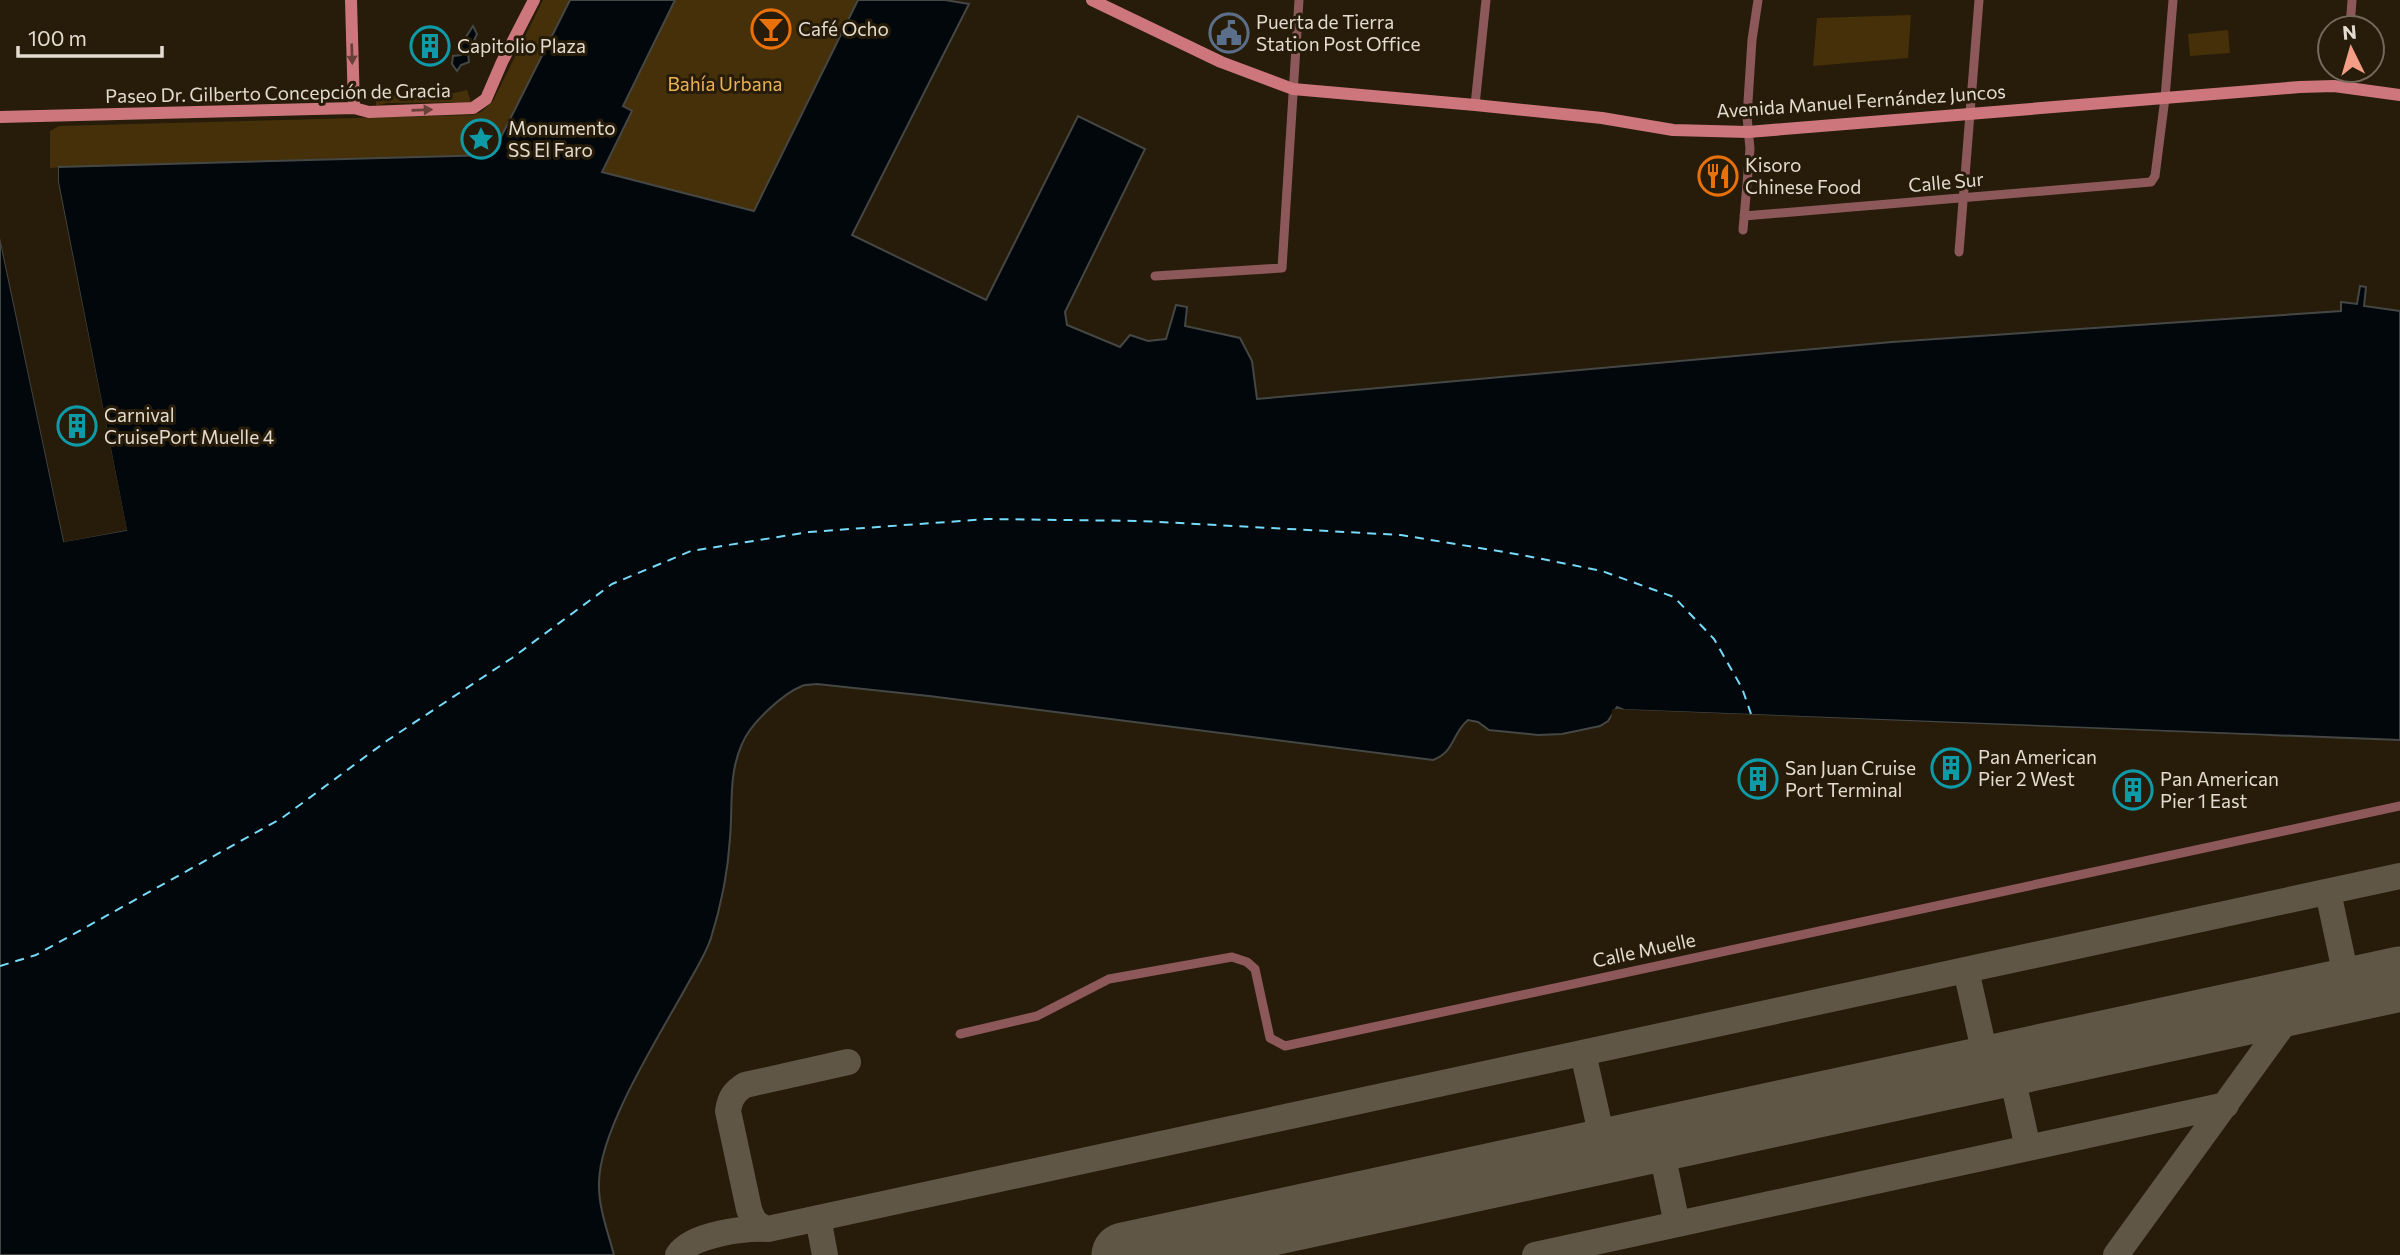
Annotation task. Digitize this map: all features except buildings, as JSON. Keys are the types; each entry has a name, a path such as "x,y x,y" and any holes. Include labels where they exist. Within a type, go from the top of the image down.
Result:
{"main road":[{"path":"351,0 354,108"},
{"name":"Paseo Dr. Gilberto Concepción de Gracia","path":"0,117 354,108 373,112 476,107 486,99 534,0"},
{"name":"Avenida Manuel Fernández Juncos","path":"1093,0 1221,62 1293,89 1602,118 1673,130 1748,132 2300,86 2345,87 2400,95"}],"street":[{"path":"1155,276 1282,268 1299,0"},
{"path":"1475,105 1486,0"},
{"path":"1743,230 1751,149 1748,132 1752,40 1758,0"},
{"path":"1959,252 1979,0"},
{"path":"2165,98 2173,0"},
{"name":"Calle Sur","path":"1744,216 2151,181 2155,176 2165,98"},
{"name":"Calle Muelle","path":"960,1034 1037,1016 1109,979 1232,957 1247,962 1255,970 1270,1038 1285,1046 2400,806"}],"green space":[{"path":"543,0 570,0 493,155 50,168 50,131 59,126 473,115 481,112 493,101"},
{"name":"Bahía Urbana","path":"675,0 858,0 754,211 602,172 632,111 623,107"},
{"path":"1911,15 1908,58 1813,66 1817,18"},
{"path":"2228,30 2230,53 2190,56 2188,34"},
{"path":"467,90 471,102 387,103 376,106 376,96 454,93"}],"shaded area":[{"path":"570,0 675,0 623,106 632,111 602,172 754,211 858,0 945,0 969,4 852,235 986,300 1078,116 1145,149 1065,312 1067,325 1120,347 1130,335 1148,341 1166,339 1176,305 1187,307 1185,326 1240,338 1252,361 1257,399 1892,342 2341,311 2341,302 2357,304 2360,286 2366,287 2364,306 2400,311 2400,740 1624,710 1617,707 1608,721 1600,726 1562,734 1538,735 1489,730 1478,722 1468,720 1446,752 1433,760 929,696 805,685 785,696 768,711 742,744 733,779 726,876 711,938 632,1084 609,1136 602,1160 599,1191 614,1255 0,1255 0,238 64,541 126,530 58,182 58,167 492,155"},
{"path":"473,26 477,34 468,53 469,62 461,65 457,71 452,64 453,56 461,55 461,45"}],"pier":[{"path":"58,167 58,182 127,530 64,542 0,234 3,237 67,538 123,527 54,183 54,168"},
{"path":"1612,709 2273,736 2273,739 1618,711 1611,722"}],"ferry route":[{"path":"0,966 36,955 282,818 388,740 512,658 612,584 691,551 809,532 988,519 1141,521 1401,535 1522,555 1602,571 1674,597 1714,639 1742,688 1751,714"}],"taxiway":[{"path":"678,1255 695,1242 719,1234 768,1229 2400,876"},
{"path":"2328,892 2349,990"},
{"path":"1966,970 1988,1068"},
{"path":"2116,1255 2301,1000"},
{"path":"1583,1053 1605,1151"},
{"path":"768,1229 756,1222 749,1209 728,1111 731,1099 745,1085 848,1062"},
{"path":"2009,1063 2028,1148"},
{"path":"1535,1255 2226,1105"},
{"path":"1659,1139 1677,1224"},
{"path":"818,1218 825,1255"}],"runway":[{"path":"1124,1255 2400,979"}],"place":[{"name":"Café Ocho","path":"771,29"},
{"name":"Puerta de Tierra Station Post Office","path":"1229,33"},
{"name":"Capitolio Plaza","path":"430,46"},
{"name":"Monumento SS El Faro","path":"481,139"},
{"name":"Kisoro Chinese Food","path":"1718,176"},
{"name":"Carnival CruisePort Muelle 4","path":"77,426"},
{"name":"Pan American Pier 2 West","path":"1951,768"},
{"name":"San Juan Cruise Port Terminal","path":"1758,779"},
{"name":"Pan American Pier 1 East","path":"2133,790"}]}
